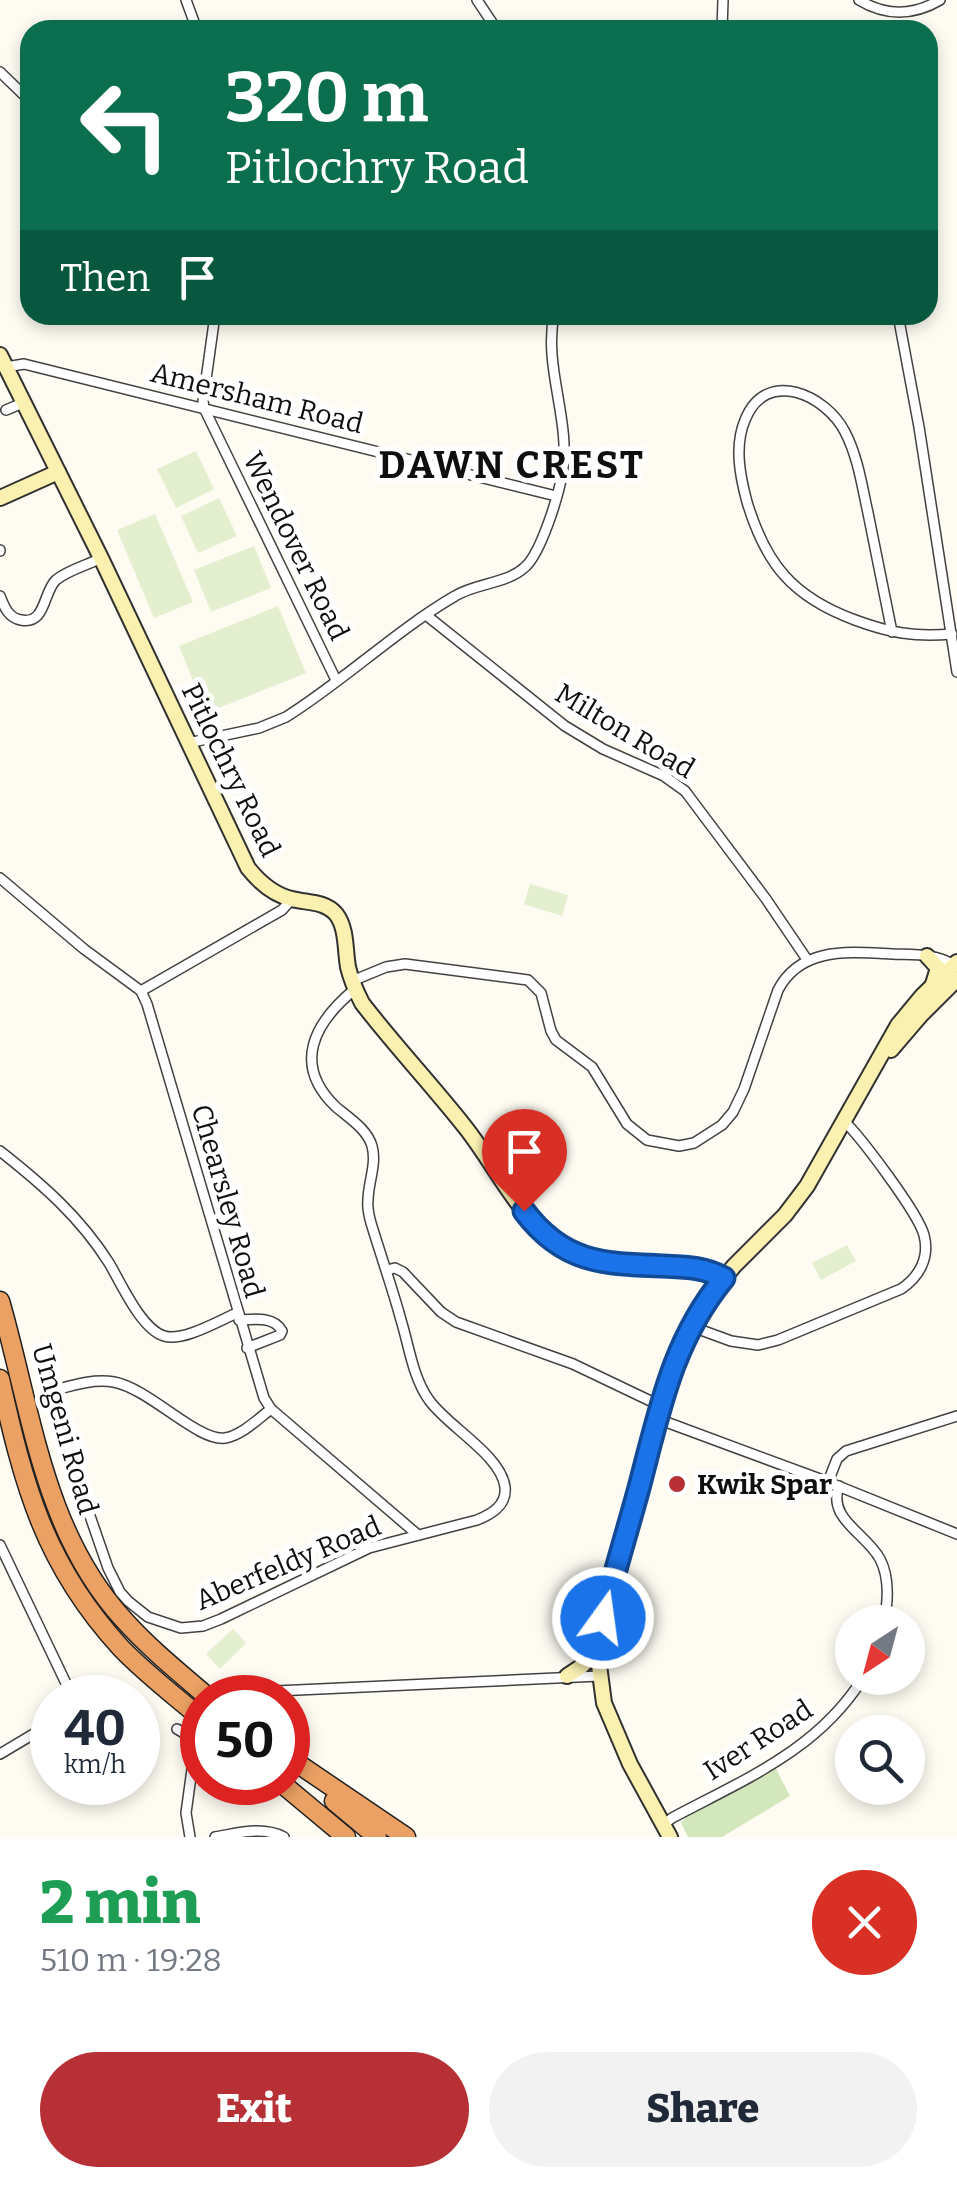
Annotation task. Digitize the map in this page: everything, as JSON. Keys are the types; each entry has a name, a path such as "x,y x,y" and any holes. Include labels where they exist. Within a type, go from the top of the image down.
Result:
{"highway":[{"name":"Umgeni Road","path":"0,1302 43,1473 78,1557 122,1618 182,1675"},
{"name":"Umgeni Road","path":"0,1378 26,1489 60,1564 87,1606 123,1649 180,1700"},
{"path":"310,1774 406,1837"},
{"path":"310,1779 378,1837"},
{"path":"296,1805 332,1837"},
{"path":"308,1805 346,1837"}],"street":[{"path":"858,0 874,9 897,13 928,7 940,0"},
{"path":"0,72 20,92"},
{"path":"204,408 213,325"},
{"path":"188,744 268,725 295,711 465,590 524,568 538,549 562,475 564,456 552,348 553,325"},
{"path":"900,325 957,672"},
{"name":"Amersham Road","path":"3,361 556,496"},
{"name":"Pitlochry Road","path":"3,361 102,558 248,868 267,888 292,899 324,905 336,914 344,930 354,985 362,1003 469,1132 532,1222 548,1237 590,1260 697,1268 724,1278"},
{"path":"892,632 854,452 843,427 827,408 808,396 789,391 770,393 752,408 745,420 739,457 748,504 769,555 792,584 832,612 892,632 954,640"},
{"path":"6,410 25,402"},
{"name":"Wendover Road","path":"204,408 336,680"},
{"path":"0,498 58,472"},
{"path":"0,596 12,616 34,618 57,580 102,558"},
{"name":"Milton Road","path":"426,615 565,726 685,790 808,961"},
{"path":"0,878 141,992 282,910 292,899"},
{"path":"808,961 842,952 927,956 945,960 956,968"},
{"path":"927,956 938,968 932,985"},
{"name":"Aberfeldy Road","path":"72,1464 101,1551 120,1592 148,1617 181,1628 221,1620 369,1548 485,1516 501,1504 505,1488 494,1465 441,1414 421,1388 371,1223 368,1202 372,1146 363,1130 325,1095 316,1078 312,1061 324,1020 354,985 386,967 405,964 528,980 543,998 553,1036 592,1068 628,1124 647,1140 679,1146 694,1143 733,1112 778,990 791,970 808,961"},
{"path":"662,1833 604,1703 597,1650 678,1352 704,1301 807,1186 902,1020 932,985 956,968"},
{"path":"876,1064 924,1012 956,968"},
{"name":"Chearsley Road","path":"141,992 260,1390 272,1409 418,1535"},
{"path":"924,1012 957,997"},
{"path":"690,1326 732,1341 758,1345 901,1289 917,1274 925,1251 924,1236 910,1210 843,1120"},
{"path":"0,1151 48,1189 72,1214 156,1333 181,1337 238,1316 268,1320 282,1330 280,1335 248,1348"},
{"path":"387,1270 403,1272 456,1322 574,1364 659,1412 957,1534"},
{"path":"59,1389 95,1382 121,1384 215,1438 237,1434 272,1409"},
{"path":"886,1605 883,1567 869,1543 837,1509 834,1484 838,1458 846,1451 957,1416"},
{"path":"0,1544 62,1675"},
{"path":"567,1676 597,1650"},
{"path":"310,1689 599,1676"},
{"name":"Iver Road","path":"662,1833 672,1818 808,1740 835,1716 850,1695"},
{"path":"177,1730 187,1735 192,1748 186,1813 190,1837"},
{"path":"0,1754 30,1736"},
{"path":"215,1837 260,1830 284,1837"}],"green space":[{"path":"196,451 214,489 176,508 157,469"},
{"path":"219,498 237,536 198,553 181,516"},
{"path":"155,514 193,602 154,618 117,530"},
{"path":"254,546 271,588 211,612 194,570"},
{"path":"278,606 306,673 206,713 179,646"},
{"path":"530,884 568,895 562,916 524,904"},
{"path":"847,1245 856,1261 821,1280 812,1263"},
{"path":"233,1629 246,1643 220,1669 206,1654"},
{"path":"773,1763 790,1796 722,1837 688,1837 681,1823 697,1805"}],"place":[{"name":"Kwik Spar","path":"677,1484"}],"district":[{"name":"DAWN CREST","path":"512,465"}],"route":[{"path":"524,1211 558,1245 590,1260 697,1268 724,1278 704,1301 678,1352 603,1618"}]}
